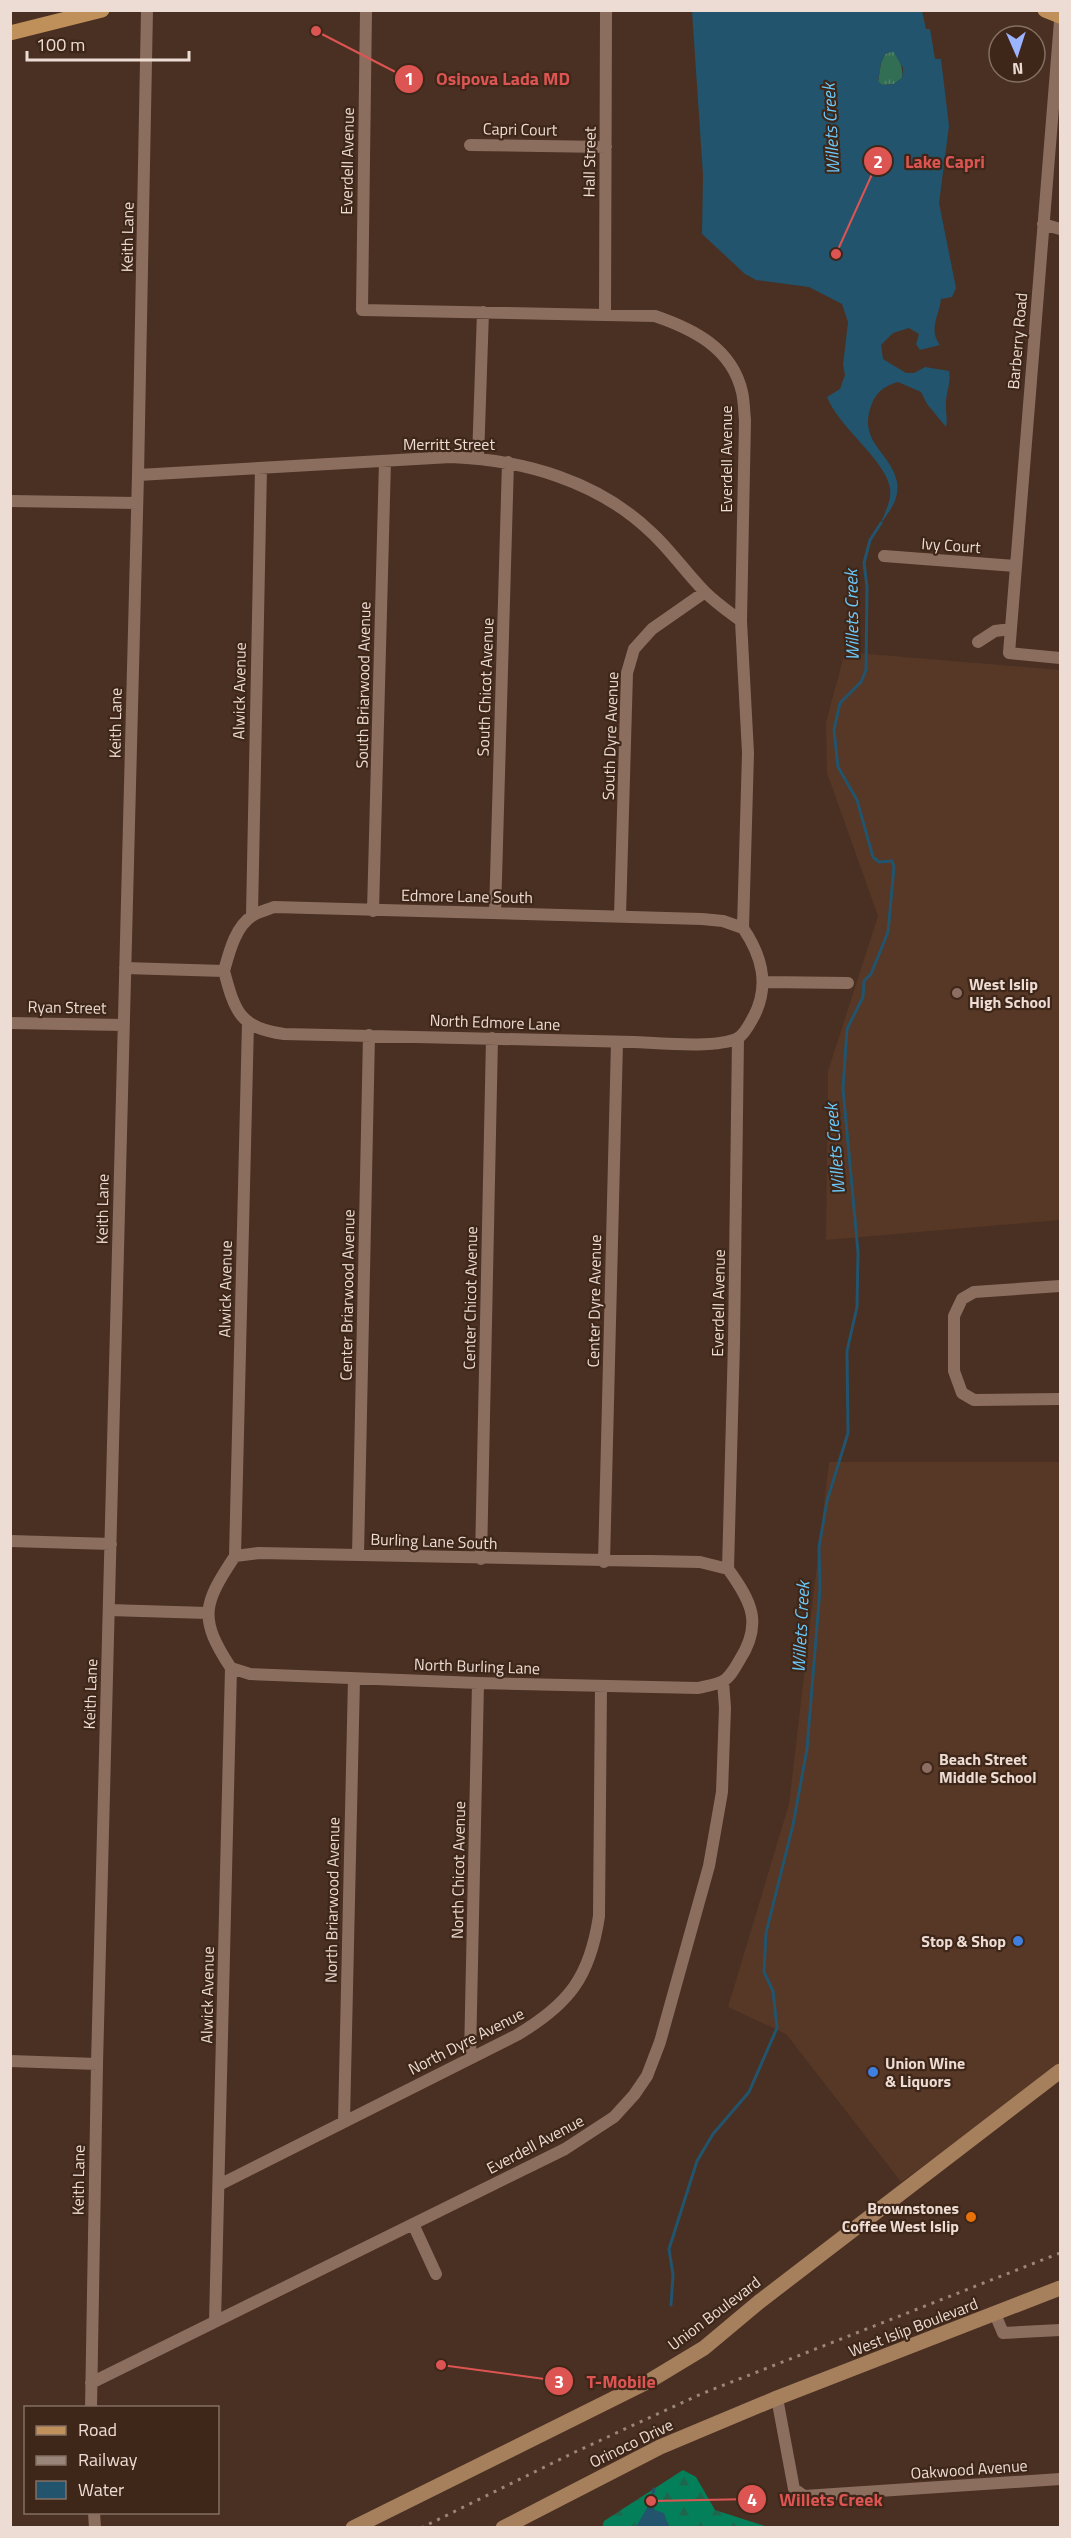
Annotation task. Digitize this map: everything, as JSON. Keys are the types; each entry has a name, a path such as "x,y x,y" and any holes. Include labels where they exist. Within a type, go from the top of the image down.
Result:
{"main road":[{"path":"10,33 102,10"},
{"path":"1045,10 1060,16"},
{"name":"Union Boulevard","path":"353,2528 471,2467 651,2380 704,2348 768,2295 1060,2071"},
{"name":"West Islip Boulevard","path":"777,2398 1060,2288"},
{"name":"Orinoco Drive","path":"503,2528 660,2447 777,2398"}],"street":[{"name":"Keith Lane","path":"91,2406 97,2064 138,475 147,10"},
{"name":"Everdell Avenue","path":"366,10 362,310 655,316 686,327 706,339 729,363 742,391 745,420 741,621 748,753 743,928"},
{"name":"Hall Street","path":"605,315 606,10"},
{"name":"Barberry Road","path":"1060,21 1009,653 1060,658"},
{"name":"Capri Court","path":"470,145 606,147"},
{"path":"1043,224 1060,229"},
{"path":"478,458 483,312"},
{"name":"Merritt Street","path":"138,475 478,458 535,468 597,493 622,510 652,533 705,592 741,621"},
{"name":"South Briarwood Avenue","path":"373,911 385,461"},
{"name":"South Chicot Avenue","path":"495,913 508,462"},
{"name":"Alwick Avenue","path":"252,915 261,468"},
{"path":"10,501 137,503"},
{"name":"Ivy Court","path":"884,556 1015,566"},
{"name":"South Dyre Avenue","path":"620,916 627,673 634,649 652,629 705,592"},
{"path":"978,642 995,632 1011,629"},
{"name":"Edmore Lane South","path":"252,915 274,907 620,916 712,920 743,928"},
{"path":"248,1023 230,995 224,970 234,942 252,915"},
{"path":"738,1038 748,1026 760,1004 764,982 756,948 743,928"},
{"path":"125,968 224,970"},
{"path":"764,982 848,983"},
{"name":"Ryan Street","path":"10,1023 123,1025"},
{"name":"Alwick Avenue","path":"235,1556 248,1023"},
{"name":"North Edmore Lane","path":"248,1023 264,1031 285,1034 714,1044 738,1038"},
{"name":"Center Briarwood Avenue","path":"358,1555 369,1035"},
{"name":"Center Chicot Avenue","path":"481,1559 492,1038"},
{"name":"Everdell Avenue","path":"728,1569 738,1038"},
{"name":"Center Dyre Avenue","path":"604,1562 617,1042"},
{"path":"1060,1286 975,1292 962,1299 954,1316 954,1371 962,1393 974,1400 1060,1399"},
{"path":"10,1541 111,1544"},
{"name":"Burling Lane South","path":"235,1556 259,1553 604,1562 700,1562 728,1569"},
{"path":"231,1668 215,1644 207,1613 212,1593 235,1556"},
{"path":"723,1681 747,1649 754,1629 752,1612 738,1582 728,1569"},
{"path":"109,1610 207,1613"},
{"name":"Alwick Avenue","path":"215,2322 231,1668"},
{"name":"North Burling Lane","path":"231,1668 250,1674 478,1683 698,1688 723,1681"},
{"name":"North Briarwood Avenue","path":"344,2121 354,1679"},
{"name":"Everdell Avenue","path":"91,2383 565,2149 614,2117 647,2076 660,2042 709,1866 722,1792 725,1708 723,1681"},
{"name":"North Chicot Avenue","path":"470,2057 478,1683"},
{"name":"North Dyre Avenue","path":"219,2184 517,2035 543,2020 567,1998 584,1971 594,1945 598,1916 601,1686"},
{"path":"10,2061 97,2064"},
{"path":"413,2224 436,2274"},
{"path":"995,2314 1003,2333 1060,2330"},
{"name":"Oakwood Avenue","path":"777,2398 795,2489 804,2496 1060,2479"}],"shaded area":[{"name":"West Islip High School","path":"845,652 1060,670 1060,1220 826,1240 828,1071 878,916 827,773 826,722"},
{"name":"Beach Street Middle School","path":"829,1462 1060,1462 1060,2068 901,2182 786,2034 728,2007 789,1804"}],"green space":[{"path":"893,51 900,63 902,78 894,84 882,85 878,82 881,63 885,54"},
{"path":"683,2470 696,2477 715,2510 768,2527 602,2528 604,2521"}],"water":[{"path":"692,11 922,11 926,29 930,29 935,59 941,59 949,126 939,203 956,288 952,297 941,299 935,323 935,334 940,345 920,350 916,344 919,334 909,328 893,333 881,345 883,359 906,373 914,373 925,367 949,371 947,424 946,427 927,404 921,392 898,382 889,385 875,397 868,419 869,429 877,447 894,472 898,488 893,505 880,525 890,498 887,478 881,467 841,421 827,397 840,389 845,375 843,365 848,322 842,304 809,287 756,280 745,274 702,234 703,175","holes":["893,51 903,68 902,78 894,84 882,85 878,81 885,54"]},
{"path":"651,2501 655,2510 664,2513 669,2527 636,2527"}],"waterway":[{"name":"Willets Creek","path":"671,2305 673,2275 669,2249 697,2161 713,2134 749,2092 777,2028 773,1991 764,1972 766,1933 793,1825 807,1749 820,1589 819,1547 827,1501 848,1433 847,1351 857,1307 858,1252 843,1089 847,1029 863,997 864,981 871,974 888,932 894,867 892,861 879,862 873,857 857,800 838,767 834,730 840,703 861,682 866,670 867,587 864,563 870,540 881,523"},
{"name":"Willets Creek","path":"651,2502 654,2489"}],"railway":[{"path":"421,2528 575,2452 701,2394 1060,2253"}],"place":[{"name":"Osipova Lada MD","path":"316,31"},
{"name":"Lake Capri","path":"836,254"},
{"name":"West Islip High School","path":"957,993"},
{"name":"Beach Street Middle School","path":"927,1768"},
{"name":"Stop & Shop","path":"1018,1941"},
{"name":"Union Wine & Liquors","path":"873,2072"},
{"name":"Brownstones Coffee West Islip","path":"971,2217"},
{"name":"T-Mobile","path":"441,2365"},
{"name":"Willets Creek","path":"651,2501"}]}
